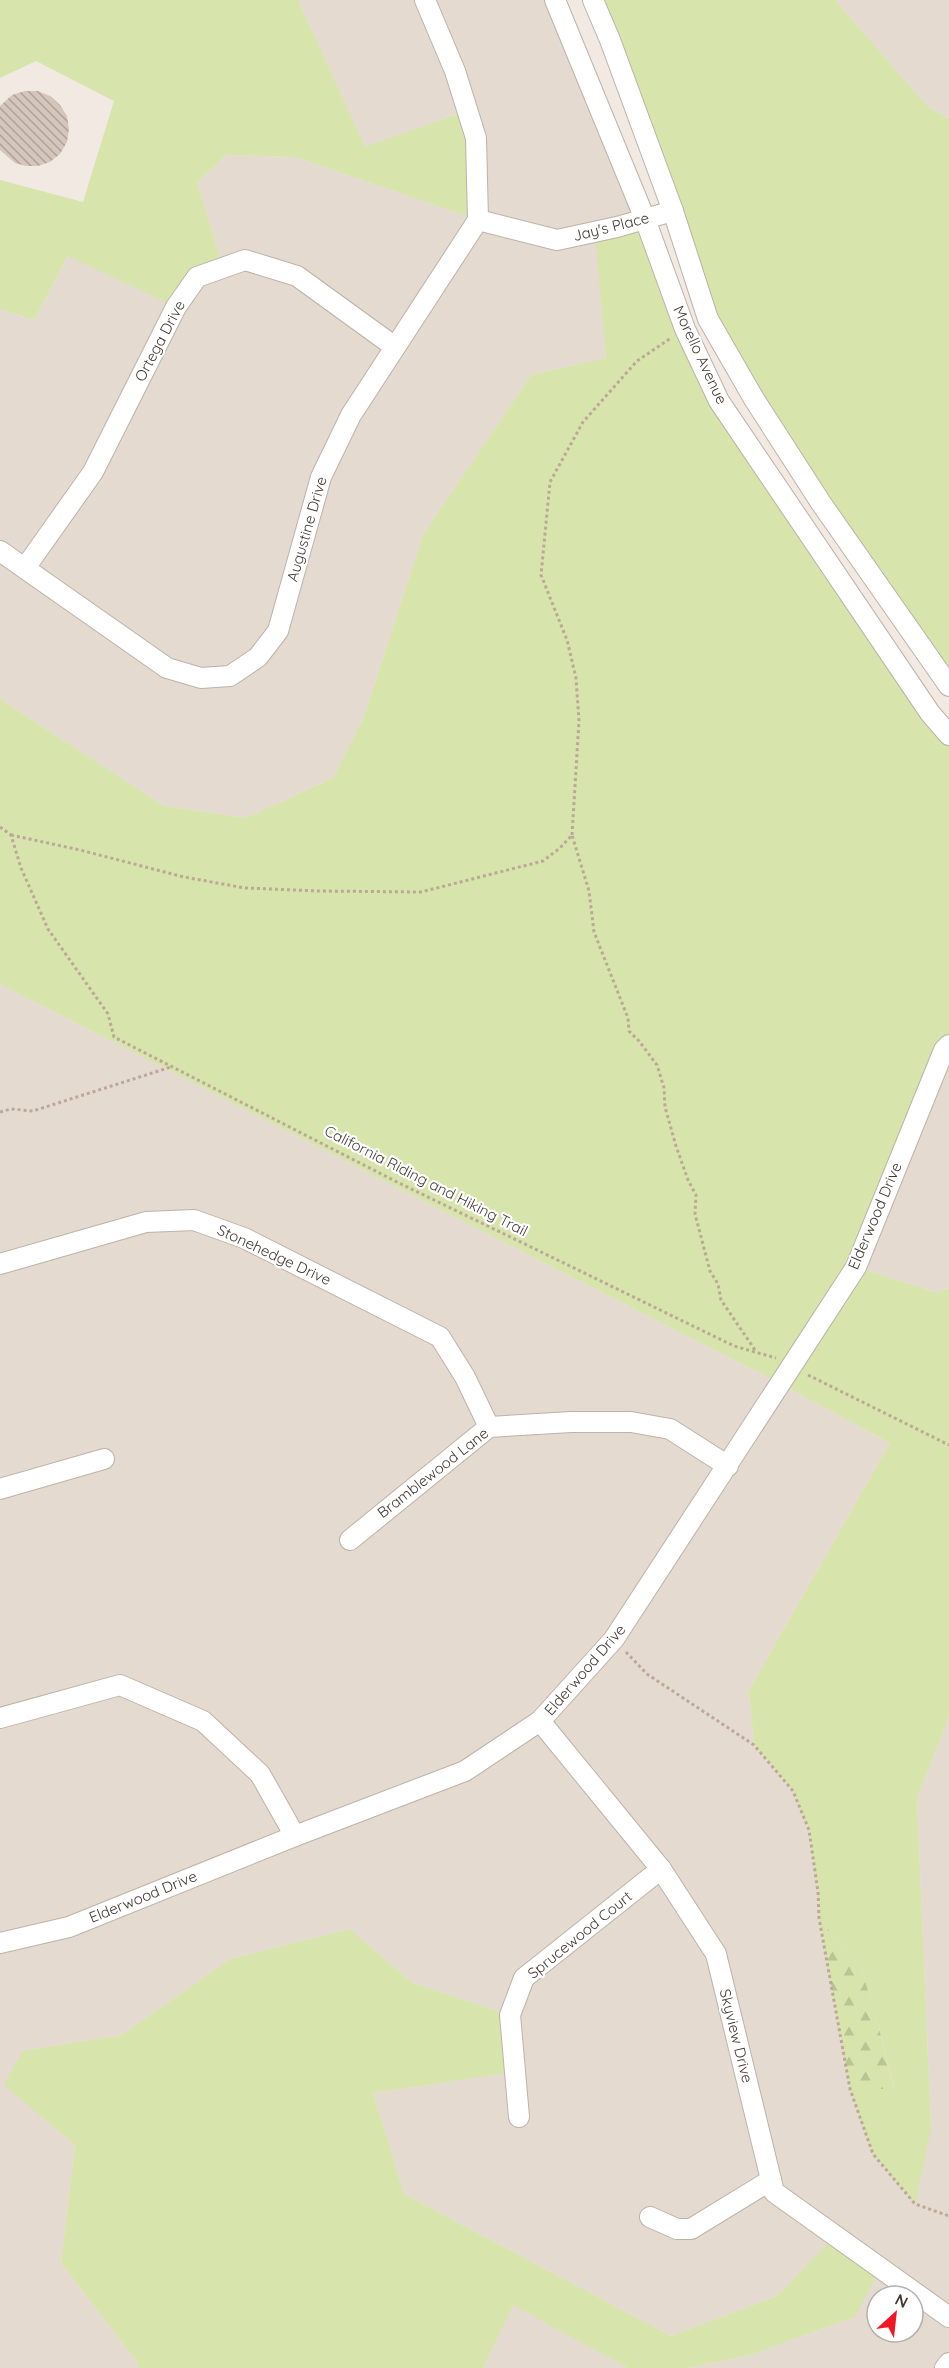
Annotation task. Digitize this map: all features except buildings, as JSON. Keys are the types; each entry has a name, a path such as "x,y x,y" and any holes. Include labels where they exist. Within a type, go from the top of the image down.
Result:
{"street":[{"path":"425,0 455,71 476,138 478,220"},
{"name":"Morello Avenue","path":"555,0 645,219 685,329 719,401 923,704 949,735"},
{"name":"Morello Avenue","path":"593,0 673,211 708,319 748,389 821,503 949,686"},
{"name":"Jay's Place","path":"478,220 557,240 673,211"},
{"name":"Augustine Drive","path":"0,551 167,668 201,678 230,676 258,657 278,631 321,477 351,415 478,220"},
{"name":"Ortega Drive","path":"25,568 93,472 176,307 197,278 245,260 297,276 395,347"},
{"name":"Elderwood Drive","path":"0,1943 69,1927 295,1836 465,1772 540,1721 614,1639 856,1267 947,1050"},
{"name":"Stonehedge Drive","path":"0,1264 146,1222 194,1220 244,1238 440,1337 465,1377 489,1427"},
{"name":"Bramblewood Lane","path":"350,1540 489,1427 571,1422 631,1422 670,1429 728,1466"},
{"path":"0,1489 104,1459"},
{"path":"0,1718 120,1686 202,1721 260,1774 295,1836"},
{"name":"Skyview Drive","path":"540,1721 662,1869 716,1954 774,2192 949,2317"},
{"name":"Sprucewood Court","path":"519,2117 510,2015 524,1978 662,1869"},
{"path":"650,2217 677,2229 691,2229 771,2180"},
{"path":"945,2368 949,2363"}],"path":[{"path":"685,329 637,360 583,422 550,482 541,575 567,640 576,678 579,721 572,835 589,891 594,932 628,1018 629,1031 657,1065 664,1088 665,1107 670,1126 688,1180 696,1195 695,1214 710,1271 718,1284 721,1300 755,1350"},
{"path":"0,827 11,835 184,877 245,888 319,891 421,892 543,861 561,848 572,835"},
{"name":"California Riding and Hiking Trail","path":"11,835 21,868 48,928 108,1014 114,1037 531,1247 734,1346 755,1350 792,1366 949,1445"},
{"path":"0,1112 11,1109 33,1111 171,1067"},
{"path":"614,1639 646,1674 754,1745 793,1791 809,1830 818,1892 819,1918 850,2089 873,2154 915,2204 949,2216"}],"shaded area":[{"path":"298,0 555,0 646,221 596,232 606,358 531,375 423,535 364,717 333,778 246,818 164,806 0,699 0,309 34,320 68,256 223,268 197,183 226,155 295,157 478,220 467,110 365,148"},
{"path":"835,0 949,0 949,118 929,108"},
{"path":"0,984 781,1384 890,1443 749,1690 754,1745 793,1791 809,1830 818,1892 819,1918 850,2089 931,2129 917,1798 949,1717 949,2368 688,2368 750,2355 855,2317 835,2237 777,2296 671,2336 404,2194 373,2093 514,2072 510,2015 411,1982 350,1929 230,1959 122,2035 22,2051 5,2085 75,2145 61,2263 138,2363 138,2368 0,2368"},
{"path":"949,1045 949,1288 938,1293 856,1267"},
{"path":"513,2304 628,2368 483,2368"}],"green space":[{"path":"0,0 298,0 365,147 468,110 478,220 295,157 226,155 197,183 223,268 176,307 68,256 34,320 0,309 0,180 83,202 114,101 36,61 0,78"},
{"path":"593,0 835,0 929,108 949,118 949,686 708,319"},
{"path":"646,221 719,401 949,735 949,1045 856,1267 938,1293 949,1288 949,1717 917,1798 931,2129 915,2204 873,2154 850,2089 894,2088 861,1968 819,1918 818,1892 809,1830 793,1791 754,1745 749,1690 890,1443 781,1384 0,984 0,699 164,806 246,818 333,778 364,717 423,535 531,375 606,358 595,232"},
{"path":"819,1918 861,1968 876,2016 894,2089 850,2089"},
{"path":"350,1929 411,1982 510,2015 515,2072 373,2093 404,2194 671,2336 777,2296 835,2236 880,2269 872,2284 865,2284 865,2298 855,2317 750,2355 688,2368 628,2368 513,2305 483,2368 138,2368 138,2363 61,2263 75,2145 4,2085 22,2051 122,2035 230,1959"}]}
